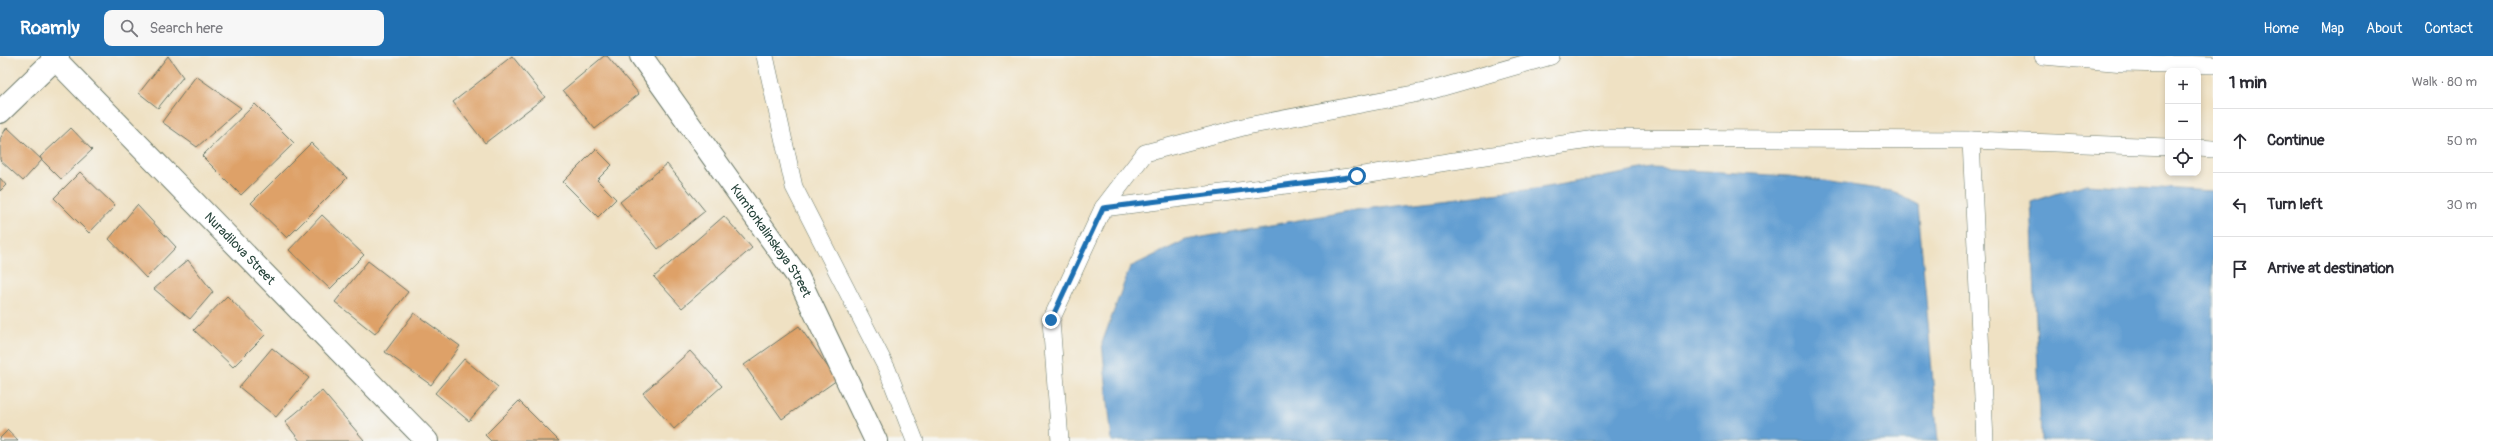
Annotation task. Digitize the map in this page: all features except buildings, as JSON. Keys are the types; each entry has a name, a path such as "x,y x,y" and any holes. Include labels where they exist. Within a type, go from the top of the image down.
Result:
{"street":[{"name":"Kumtorkalinskaya Street","path":"641,56 798,277 876,441"},
{"path":"0,112 55,57"},
{"name":"Nuradilova Street","path":"55,57 427,441"}],"lane":[{"path":"765,56 794,186 887,369 914,441"},
{"path":"1060,441 1051,320 1103,208 1145,153 1247,126 1429,92 1551,56"},
{"path":"2043,56 2124,63 2213,64"},
{"path":"1103,208 1357,176 1602,138 1971,140 2165,147"},
{"path":"1971,140 1985,441"},
{"path":"2201,148 2213,149"}],"water":[{"path":"1653,168 1789,176 1892,191 1918,205 1938,441 1112,441 1102,343 1130,267 1186,240 1355,210 1535,189"},
{"path":"2086,184 2213,191 2213,441 2041,441 2031,202"}],"route":[{"path":"1051,320 1103,208 1357,176"}]}
